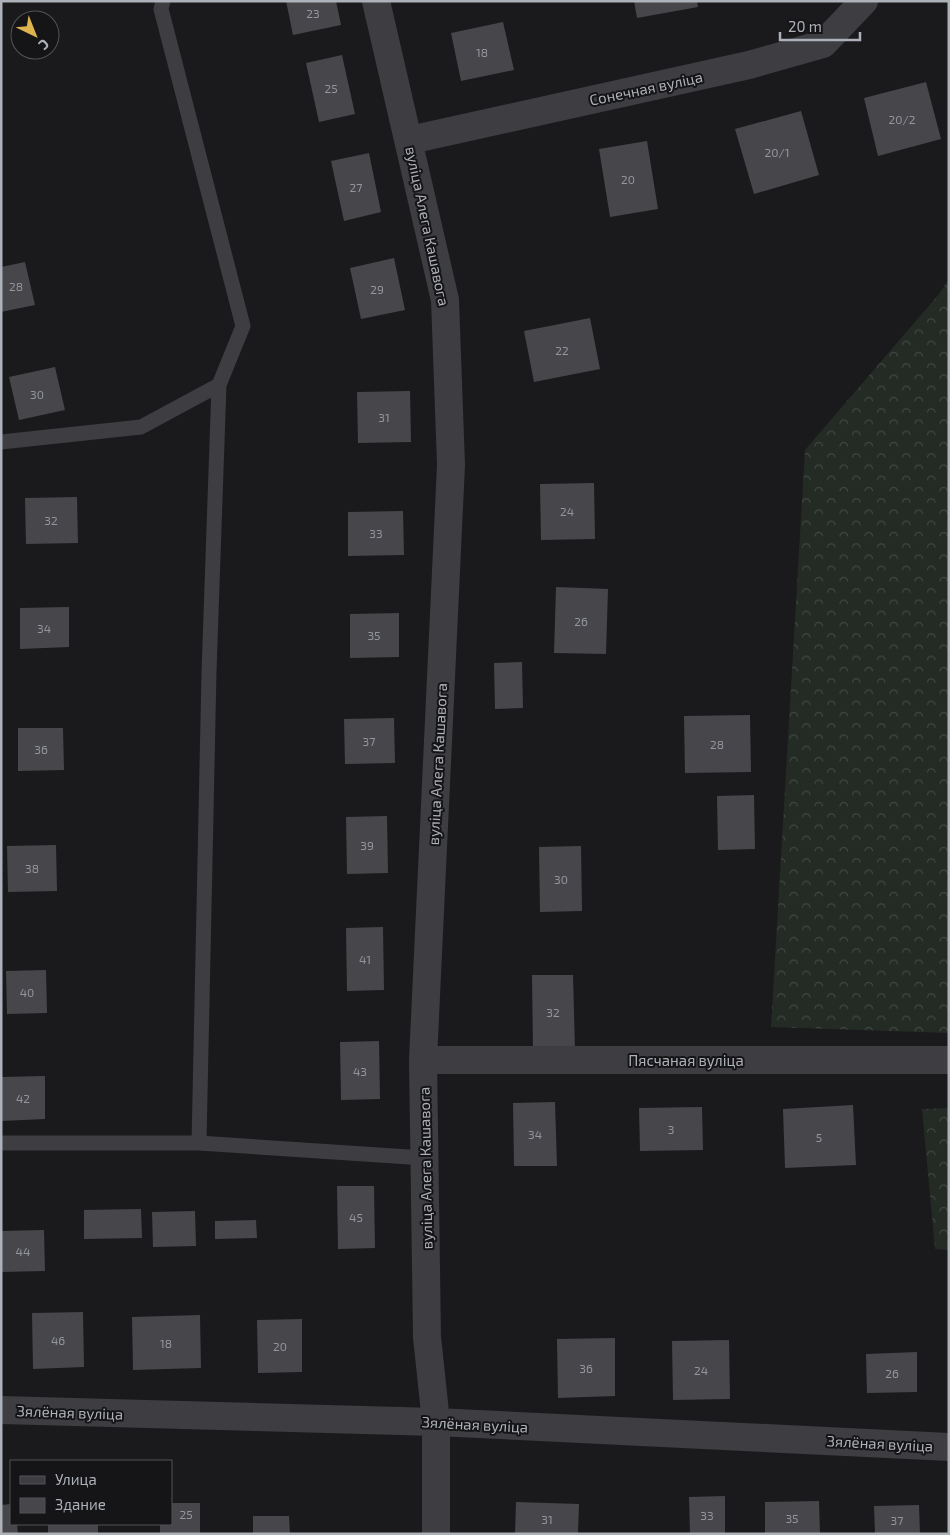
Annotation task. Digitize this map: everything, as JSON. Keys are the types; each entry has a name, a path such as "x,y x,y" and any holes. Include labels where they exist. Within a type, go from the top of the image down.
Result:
{"street":[{"name":"вуліца Алега Кашавога","path":"376,1 410,140 445,300 451,466 423,1060 427,1337 436,1422 436,1534"},
{"name":"Сонечная вуліца","path":"410,140 749,65 823,44 864,1"},
{"name":"Пясчаная вуліца","path":"423,1060 949,1060"},
{"name":"Зялёная вуліца","path":"1,1410 436,1422 949,1447"}],"lane":[{"path":"162,1 161,10 243,326 219,384 210,662 199,1144"},
{"path":"1,442 141,427 219,384"},
{"path":"1,1143 199,1144 424,1158"}],"green space":[{"path":"949,279 949,1033 771,1027 805,450 939,294"},
{"path":"949,1108 949,1250 935,1249 922,1109"}],"building":[{"path":"286,1 336,1 341,25 293,35"},
{"path":"634,1 697,1 698,7 637,18"},
{"path":"503,22 514,70 461,81 451,33"},
{"path":"342,55 355,114 319,122 306,63"},
{"path":"926,82 941,139 878,156 864,98"},
{"path":"801,111 819,175 754,194 735,129"},
{"path":"647,141 658,209 610,217 599,149"},
{"path":"369,153 381,212 344,221 331,161"},
{"path":"394,258 405,310 361,319 350,268"},
{"path":"25,262 35,305 1,312 1,267"},
{"path":"590,318 600,369 534,382 524,331"},
{"path":"55,367 65,410 19,420 9,377"},
{"path":"410,391 411,442 358,443 357,392"},
{"path":"594,483 595,539 541,540 540,484"},
{"path":"77,497 78,543 26,544 25,498"},
{"path":"403,511 404,555 348,556 348,512"},
{"path":"556,587 608,589 606,654 554,653"},
{"path":"69,607 69,647 20,649 20,608"},
{"path":"399,613 399,657 350,658 350,614"},
{"path":"522,662 523,708 495,709 494,663"},
{"path":"750,715 751,772 685,773 684,716"},
{"path":"394,718 395,763 345,764 344,719"},
{"path":"18,728 63,728 64,770 18,771"},
{"path":"754,795 755,849 718,850 717,796"},
{"path":"387,816 388,873 347,874 346,817"},
{"path":"56,845 57,891 8,892 7,846"},
{"path":"581,846 582,911 540,912 539,847"},
{"path":"383,927 384,990 347,991 346,928"},
{"path":"46,970 47,1013 7,1014 6,971"},
{"path":"532,975 573,975 575,1050 533,1050"},
{"path":"379,1041 380,1099 341,1100 340,1042"},
{"path":"45,1076 45,1119 1,1121 1,1077"},
{"path":"555,1102 557,1166 514,1166 513,1103"},
{"path":"853,1105 856,1165 785,1168 783,1109"},
{"path":"702,1107 703,1150 640,1151 639,1108"},
{"path":"337,1186 374,1186 375,1248 338,1249"},
{"path":"141,1209 142,1238 84,1239 84,1210"},
{"path":"195,1211 196,1246 153,1247 152,1212"},
{"path":"256,1220 257,1238 215,1239 215,1221"},
{"path":"44,1230 45,1271 1,1272 1,1231"},
{"path":"83,1312 84,1367 33,1369 32,1313"},
{"path":"200,1315 201,1368 133,1370 132,1317"},
{"path":"302,1319 302,1372 258,1373 257,1320"},
{"path":"615,1338 615,1396 558,1398 557,1339"},
{"path":"729,1340 730,1399 673,1400 672,1341"},
{"path":"917,1352 917,1392 867,1393 866,1354"},
{"path":"725,1496 725,1534 690,1534 689,1497"},
{"path":"819,1501 820,1534 765,1534 765,1502"},
{"path":"516,1502 579,1504 578,1534 515,1534"},
{"path":"172,1503 200,1503 200,1534 160,1534 160,1525 172,1525"},
{"path":"10,1504 10,1525 17,1525 18,1534 1,1534 1,1505"},
{"path":"919,1505 920,1534 875,1534 874,1506"},
{"path":"253,1516 289,1516 290,1534 253,1534"},
{"path":"48,1525 98,1525 98,1534 48,1534"}]}
